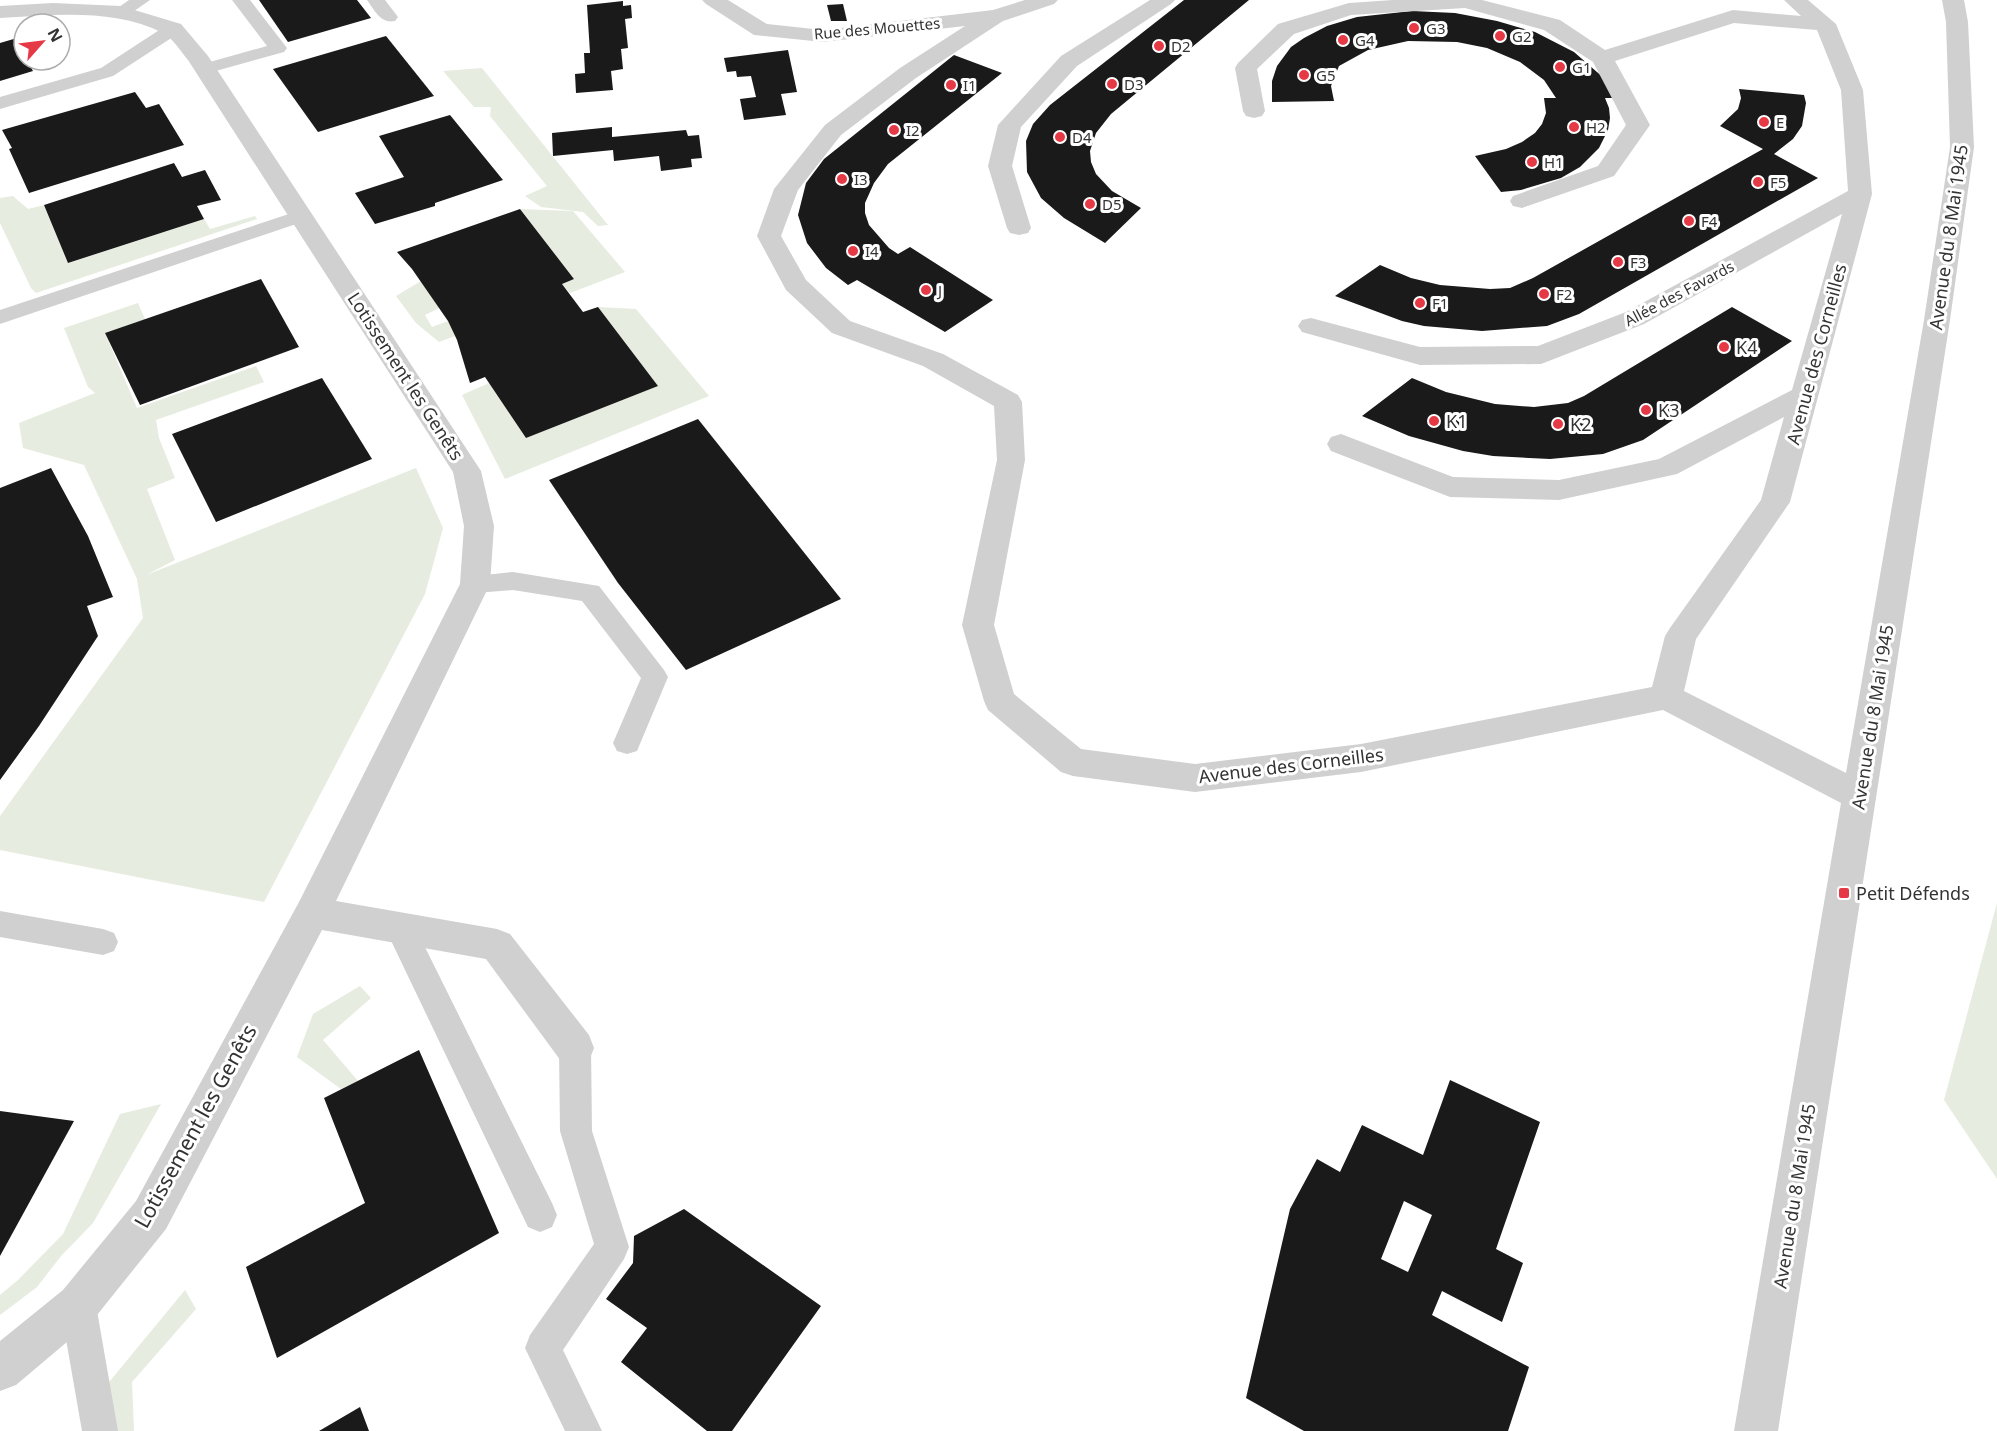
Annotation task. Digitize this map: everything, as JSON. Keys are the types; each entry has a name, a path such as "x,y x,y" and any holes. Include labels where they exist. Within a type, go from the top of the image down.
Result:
{"street":[{"name":"Rue des Mouettes","path":"713,0 762,30 823,36 995,16 1047,0"},
{"path":"1020,228 1000,166 1010,125 1070,61 1164,0"},
{"name":"Avenue des Corneilles","path":"995,16 908,73 833,130 786,189 769,236 795,284 841,327 933,360 1008,402 1011,460 978,625 1000,701 1073,762 1195,778 1361,758 1666,697 1681,636 1775,502 1860,194 1852,90 1825,24 1795,0"},
{"name":"Avenue du 8 Mai 1945","path":"1756,1431 1937,320 1962,147 1957,22 1953,0"},
{"path":"1254,111 1246,68 1286,29 1349,9 1465,2 1552,25 1602,58 1638,125 1606,171 1522,201"},
{"path":"0,12 131,6 172,29"},
{"path":"1602,58 1733,16 1825,24"},
{"name":"Lotissement les Genêts","path":"0,1370 78,1305 151,1215 312,913 475,584 479,525 467,471 205,69 172,29"},
{"name":"Allée des Favards","path":"1311,326 1420,356 1541,355 1635,318 1860,194"},
{"path":"1341,444 1450,487 1559,490 1666,467 1806,394"},
{"path":"1666,697 1859,796"},
{"path":"312,913 497,945 575,1048"}],"lane":[{"path":"205,69 278,48 241,0"},
{"path":"376,0 389,17"},
{"path":"0,103 107,72 172,29"},
{"path":"0,317 301,216"},
{"path":"475,584 513,581 590,593 655,677 627,743"},
{"path":"0,924 103,942"},
{"path":"400,928 540,1215"},
{"path":"575,1048 576,1131 612,1246 543,1348 584,1431"},
{"path":"78,1305 100,1431"}],"shaded area":[{"path":"482,68 608,225 598,226 583,212 541,207 525,196 547,186 490,116 491,107 474,107 443,71"},
{"path":"13,196 28,209 44,205 69,263 204,219 210,229 255,216 257,219 36,293 31,288 0,223 0,198"},
{"path":"520,209 573,211 625,272 570,293 562,284 574,279"},
{"path":"421,281 439,308 425,315 432,327 448,321 455,336 439,342 416,323 396,296"},
{"path":"138,303 145,319 105,333 137,408 256,366 264,382 156,420 159,438 175,478 147,489 175,560 146,575 416,468 443,528 425,594 264,902 0,850 0,816 143,618 137,579 84,465 23,448 19,423 95,393 88,387 64,328"},
{"path":"598,307 636,309 709,396 505,479 462,395 489,383 526,438 658,386"},
{"path":"1997,903 1997,1179 1944,1100"},
{"path":"360,986 371,998 323,1040 358,1081 341,1089 297,1057 313,1014"},
{"path":"161,1104 93,1223 61,1256 37,1287 0,1315 0,1295 63,1234 120,1114"},
{"path":"185,1290 196,1309 132,1382 134,1431 113,1431 105,1387"}],"building":[{"path":"259,0 357,0 371,18 288,42"},
{"path":"1184,0 1249,0 1111,114 1096,133 1090,151 1091,162 1096,174 1112,191 1141,208 1105,243 1064,218 1041,198 1027,172 1026,141 1033,124 1050,105"},
{"path":"623,1 623,6 631,5 632,18 625,19 628,48 621,49 623,69 611,71 613,90 576,93 575,74 585,73 584,53 590,53 587,5"},
{"path":"843,4 847,21 831,21 827,5"},
{"path":"1412,11 1455,13 1497,21 1535,32 1574,52 1605,79 1617,98 1605,98 1610,118 1608,130 1599,148 1580,167 1561,178 1521,190 1501,192 1475,156 1506,149 1535,133 1546,113 1544,98 1556,98 1544,80 1520,62 1487,48 1457,42 1408,41 1368,50 1339,66 1331,86 1334,101 1272,102 1272,81 1277,66 1291,47 1304,38 1327,26 1357,17"},
{"path":"386,36 434,96 318,132 273,69"},
{"path":"12,39 12,72 30,72 0,81 0,43"},
{"path":"788,50 797,92 781,94 786,115 744,120 740,99 756,97 751,76 737,77 736,71 727,72 724,58"},
{"path":"954,55 1002,73 888,164 874,183 865,203 869,225 889,248 898,254 910,247 993,300 945,332 857,280 848,285 826,268 807,243 798,215 806,183 824,159"},
{"path":"1739,89 1804,95 1806,103 1802,126 1793,139 1774,154 1818,178 1579,314 1547,326 1482,331 1424,326 1402,321 1335,296 1380,265 1411,278 1440,285 1490,289 1510,288 1533,278 1763,149 1720,126 1738,109 1741,98"},
{"path":"135,92 146,108 159,104 184,145 29,193 9,149 12,148 2,130"},
{"path":"450,115 503,180 435,203 435,206 375,224 355,193 404,177 379,136"},
{"path":"612,127 612,137 686,130 688,136 699,135 702,158 691,159 692,167 661,171 659,156 614,161 613,150 553,156 552,133"},
{"path":"174,163 182,177 205,170 221,200 197,206 204,219 68,263 44,205"},
{"path":"520,209 574,279 562,284 583,312 598,307 658,386 526,438 485,377 470,383 457,340 448,321 412,269 397,252"},
{"path":"261,279 299,347 140,405 105,333"},
{"path":"1732,307 1792,341 1643,440 1603,454 1550,459 1493,456 1463,451 1409,436 1362,416 1412,378 1446,392 1495,404 1534,407 1568,403 1584,396"},
{"path":"322,378 372,459 216,522 172,434"},
{"path":"698,419 841,599 686,670 618,583 549,480"},
{"path":"51,468 88,536 113,597 87,606 98,636 39,726 0,780 0,488"},
{"path":"419,1050 499,1233 277,1358 246,1267 365,1203 324,1098"},
{"path":"1450,1080 1540,1122 1496,1249 1523,1263 1502,1322 1442,1291 1432,1315 1529,1367 1508,1431 1304,1431 1246,1398 1290,1209 1317,1159 1340,1172 1362,1125 1423,1155","holes":["1404,1201 1432,1215 1408,1272 1381,1259"]},
{"path":"0,1111 74,1121 0,1256"},
{"path":"684,1209 821,1306 732,1431 707,1431 621,1362 647,1328 606,1299 633,1263 634,1236"},
{"path":"360,1407 369,1431 319,1431"}],"place":[{"name":"G3","path":"1414,28"},
{"name":"G2","path":"1500,36"},
{"name":"G4","path":"1343,40"},
{"name":"D2","path":"1159,46"},
{"name":"G1","path":"1560,67"},
{"name":"G5","path":"1304,75"},
{"name":"D3","path":"1112,84"},
{"name":"I1","path":"951,85"},
{"name":"E","path":"1764,122"},
{"name":"H2","path":"1574,127"},
{"name":"I2","path":"894,130"},
{"name":"D4","path":"1060,137"},
{"name":"H1","path":"1532,162"},
{"name":"I3","path":"842,179"},
{"name":"F5","path":"1758,182"},
{"name":"D5","path":"1090,204"},
{"name":"F4","path":"1689,221"},
{"name":"I4","path":"853,251"},
{"name":"F3","path":"1618,262"},
{"name":"J","path":"926,290"},
{"name":"F2","path":"1544,294"},
{"name":"F1","path":"1420,303"},
{"name":"K4","path":"1724,347"},
{"name":"K3","path":"1646,410"},
{"name":"K1","path":"1434,421"},
{"name":"K2","path":"1558,424"},
{"name":"Petit Défends","path":"1844,893"}]}
